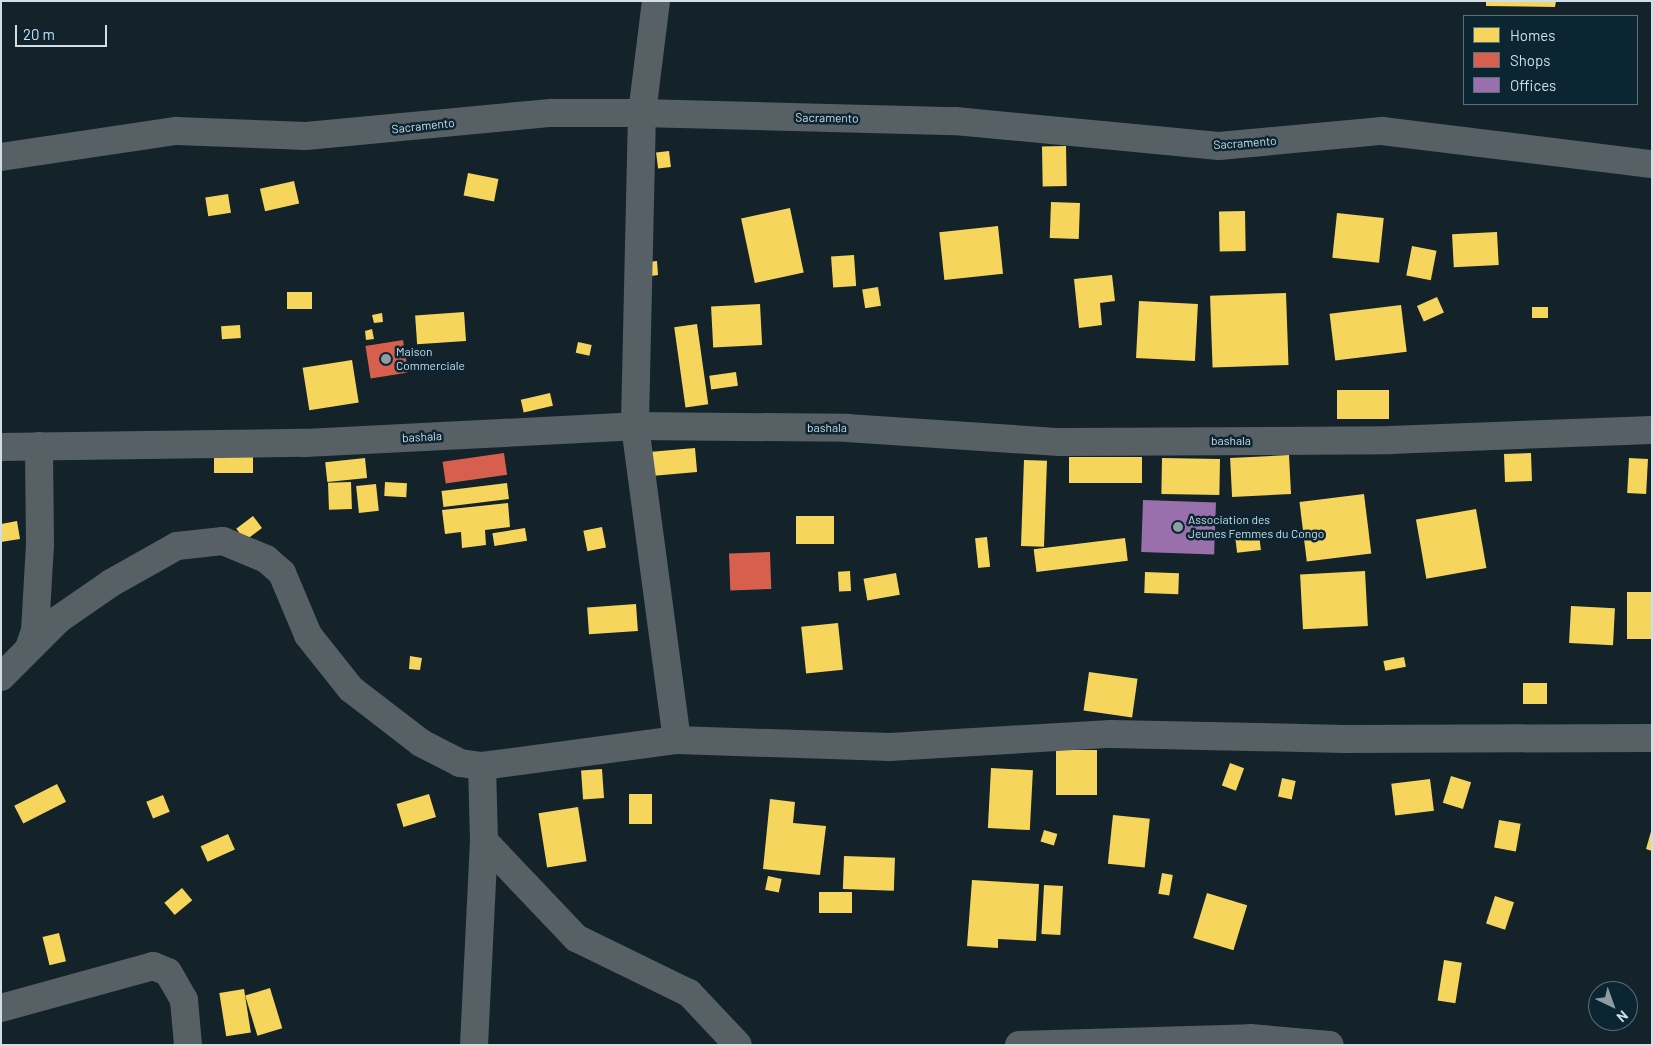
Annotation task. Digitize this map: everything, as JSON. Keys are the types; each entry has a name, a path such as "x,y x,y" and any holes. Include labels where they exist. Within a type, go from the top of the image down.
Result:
{"street":[{"path":"656,1 642,113 635,426 677,740"},
{"name":"Sacramento","path":"1,157 176,131 306,136 551,113 642,113 955,121 1219,146 1382,131 1652,164"},
{"name":"bashala","path":"1,447 305,443 635,426 846,428 1060,442 1390,440 1652,430"},
{"path":"29,648 35,631 40,545 38,446"},
{"path":"1,678 59,619 111,583 177,546 223,541 266,559 282,573 308,635 351,689 421,743 460,763 482,766 677,740 890,747 1111,734 1652,738"},
{"path":"474,1045 484,841 482,766"},
{"path":"484,841 576,938 689,993 738,1045"},
{"path":"1,1008 153,966 168,972 184,1000 188,1045"},
{"path":"1019,1045 1250,1038 1330,1045"}],"building: Homes":[{"path":"1486,1 1556,1 1555,7 1486,6"},
{"path":"1042,146 1066,146 1067,186 1043,186"},
{"path":"669,151 671,167 658,168 656,153"},
{"path":"468,173 498,179 494,201 464,196"},
{"path":"294,181 299,203 265,211 260,189"},
{"path":"228,194 231,213 208,216 205,198"},
{"path":"1051,202 1080,203 1079,239 1050,238"},
{"path":"790,208 804,273 755,283 741,218"},
{"path":"1219,211 1245,211 1246,251 1220,251"},
{"path":"1337,213 1384,218 1379,263 1332,258"},
{"path":"998,226 1003,274 944,280 939,232"},
{"path":"1497,232 1499,265 1454,267 1452,234"},
{"path":"1412,246 1437,251 1431,280 1406,275"},
{"path":"854,255 856,286 833,288 831,257"},
{"path":"657,261 658,275 651,276 648,262"},
{"path":"1112,275 1115,301 1100,303 1102,325 1079,328 1074,279"},
{"path":"878,287 881,306 865,308 862,290"},
{"path":"287,292 312,292 312,309 287,309"},
{"path":"1286,293 1289,365 1213,368 1210,296"},
{"path":"1437,297 1444,313 1424,321 1417,306"},
{"path":"1139,301 1198,304 1195,361 1136,358"},
{"path":"760,304 762,345 713,348 711,307"},
{"path":"1401,305 1407,352 1335,360 1330,314"},
{"path":"1532,307 1548,307 1548,318 1532,318"},
{"path":"464,312 466,341 417,344 415,315"},
{"path":"382,313 383,322 374,323 372,315"},
{"path":"697,324 708,404 685,407 674,327"},
{"path":"240,325 241,338 222,339 221,326"},
{"path":"372,329 374,339 366,340 365,331"},
{"path":"578,342 592,345 589,356 576,353"},
{"path":"352,360 359,402 309,410 303,368"},
{"path":"736,372 738,386 711,390 709,376"},
{"path":"1337,390 1389,390 1389,419 1337,419"},
{"path":"550,393 553,406 524,412 521,400"},
{"path":"695,448 697,472 651,476 649,452"},
{"path":"214,449 253,449 253,473 214,473"},
{"path":"1531,453 1532,481 1505,482 1504,454"},
{"path":"1289,455 1291,494 1232,497 1230,458"},
{"path":"1069,457 1142,457 1142,483 1069,483"},
{"path":"365,458 367,478 327,482 325,462"},
{"path":"1162,458 1220,459 1219,495 1161,494"},
{"path":"1629,458 1648,459 1646,494 1627,493"},
{"path":"1024,460 1047,461 1044,547 1021,546"},
{"path":"351,482 352,509 329,510 328,483"},
{"path":"385,482 407,483 406,497 384,496"},
{"path":"507,483 509,499 443,507 441,491"},
{"path":"376,484 379,511 359,513 356,486"},
{"path":"1364,494 1371,554 1307,561 1299,502"},
{"path":"508,503 510,527 485,530 486,545 462,548 461,532 445,534 442,510"},
{"path":"1476,509 1486,568 1426,579 1416,520"},
{"path":"253,516 262,528 245,541 236,529"},
{"path":"796,516 834,516 834,544 796,544"},
{"path":"17,521 20,539 1,542 1,524"},
{"path":"602,527 606,548 587,551 583,531"},
{"path":"525,528 527,541 494,546 492,533"},
{"path":"1259,534 1261,550 1237,553 1235,537"},
{"path":"987,537 990,567 978,568 975,538"},
{"path":"1125,538 1128,561 1036,572 1034,549"},
{"path":"850,571 851,591 839,592 838,572"},
{"path":"1365,571 1368,626 1303,629 1300,574"},
{"path":"1145,572 1179,573 1178,594 1144,593"},
{"path":"896,573 900,595 867,600 864,579"},
{"path":"1627,592 1652,592 1652,639 1627,639"},
{"path":"636,604 638,631 589,634 587,607"},
{"path":"1571,606 1615,608 1613,645 1569,643"},
{"path":"838,623 843,670 806,674 801,627"},
{"path":"410,656 422,658 420,670 409,669"},
{"path":"1404,657 1406,667 1385,671 1383,661"},
{"path":"1089,672 1138,679 1132,717 1084,711"},
{"path":"1523,683 1547,683 1547,704 1523,704"},
{"path":"1056,750 1097,750 1097,795 1056,795"},
{"path":"1230,763 1244,768 1236,791 1222,786"},
{"path":"991,768 1033,770 1030,830 988,828"},
{"path":"602,769 604,798 583,799 581,770"},
{"path":"1451,776 1471,782 1463,809 1443,803"},
{"path":"1282,778 1296,781 1292,799 1278,797"},
{"path":"1430,779 1434,811 1395,816 1391,784"},
{"path":"57,784 66,802 23,824 14,806"},
{"path":"429,794 436,817 404,827 396,804"},
{"path":"629,794 652,794 652,824 629,824"},
{"path":"163,795 170,812 153,818 146,802"},
{"path":"770,799 795,802 793,823 826,826 820,875 763,869"},
{"path":"578,807 587,861 547,868 538,813"},
{"path":"1113,815 1150,819 1145,868 1108,864"},
{"path":"1499,820 1521,824 1516,851 1494,848"},
{"path":"1652,828 1652,851 1646,849"},
{"path":"1044,830 1057,834 1054,846 1040,841"},
{"path":"228,834 235,850 208,862 201,846"},
{"path":"844,856 895,858 894,891 843,889"},
{"path":"1162,873 1173,875 1169,896 1158,894"},
{"path":"768,876 782,879 779,893 765,890"},
{"path":"972,880 1039,884 1036,941 998,939 998,948 967,946"},
{"path":"1044,885 1063,886 1060,935 1041,934"},
{"path":"182,888 192,900 175,915 164,903"},
{"path":"819,892 852,892 852,913 819,913"},
{"path":"1207,893 1247,905 1233,950 1193,938"},
{"path":"1495,896 1514,902 1505,930 1486,924"},
{"path":"59,933 66,961 50,965 43,937"},
{"path":"1444,960 1462,963 1455,1003 1438,1000"},
{"path":"270,988 282,1028 257,1036 245,996"},
{"path":"244,989 251,1032 226,1036 219,993"}],"building: Shops":[{"name":"Maison Commerciale","path":"403,340 408,373 371,379 365,346"},
{"path":"504,453 507,475 446,483 443,462"},
{"path":"770,552 771,589 730,590 729,553"}],"building: Offices":[{"name":"Association des Jeunes Femmes du Congo","path":"1143,500 1216,503 1214,555 1141,552"}],"place":[{"name":"Maison Commerciale","path":"386,359"},
{"name":"Association des Jeunes Femmes du Congo","path":"1178,527"}]}
